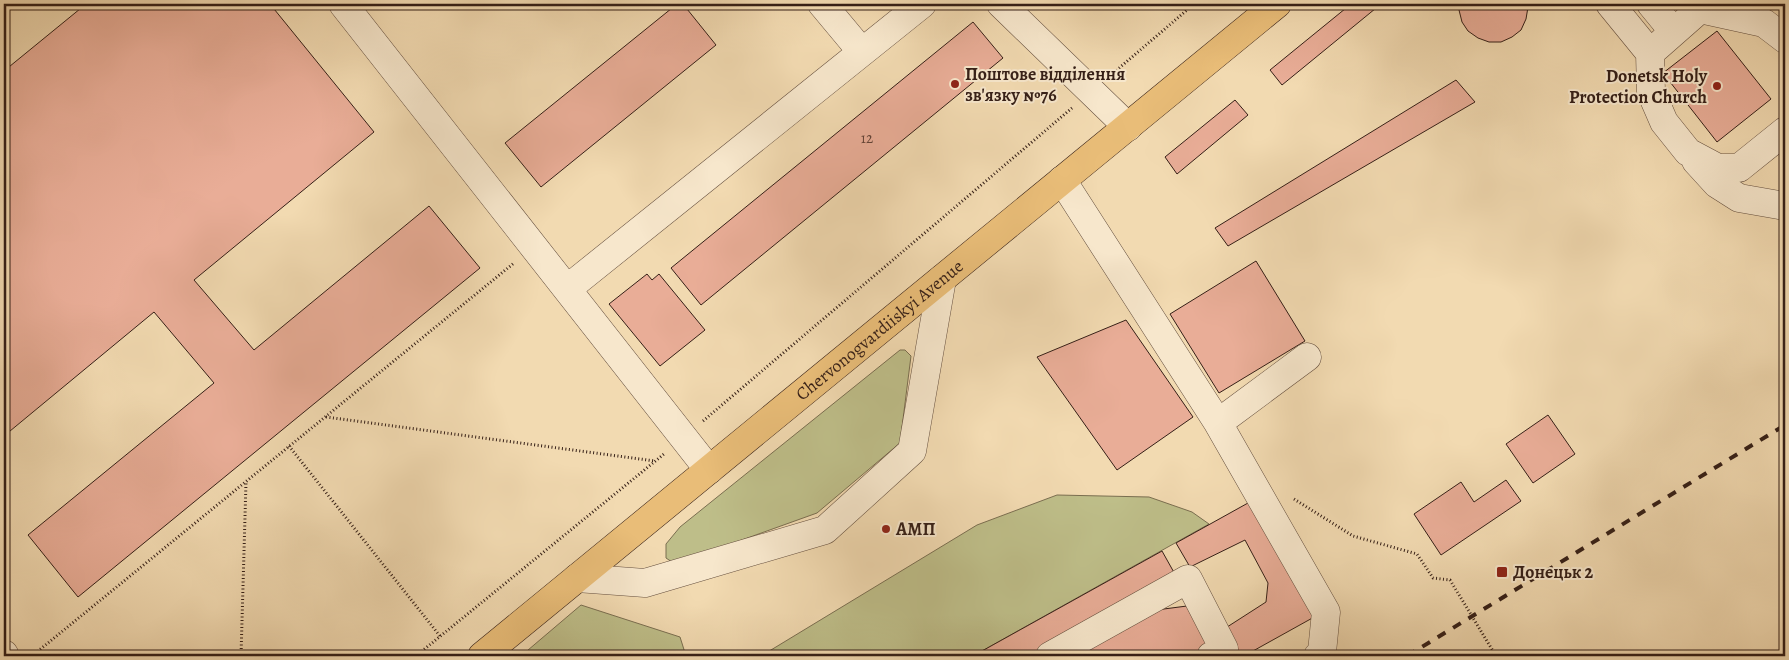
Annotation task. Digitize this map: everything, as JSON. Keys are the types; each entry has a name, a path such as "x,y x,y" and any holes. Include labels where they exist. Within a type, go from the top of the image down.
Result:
{"main road":[{"name":"Chervonogvardiiskyi Avenue","path":"482,656 1277,4"}],"lane":[{"path":"343,4 709,470"},
{"path":"822,4 862,52"},
{"path":"568,290 922,4"},
{"path":"1001,4 1128,127"},
{"path":"1610,4 1650,53 1651,92 1664,122 1688,152 1718,184 1739,198 1779,206 1785,204"},
{"path":"1651,4 1674,32"},
{"path":"1650,53 1674,32 1698,6 1764,23 1785,38"},
{"path":"1688,152 1718,168 1739,168 1785,131"},
{"path":"1062,180 1218,423 1326,612 1322,652 1318,656"},
{"path":"577,578 645,583 825,530 912,451 942,279"},
{"path":"1218,423 1307,357"},
{"path":"1050,656 1188,579 1221,654"}],"path":[{"path":"416,656 684,438 1194,4"},
{"path":"32,656 534,247"},
{"path":"326,416 655,461"},
{"path":"289,446 440,636"},
{"path":"241,656 246,482"},
{"path":"1294,499 1353,536 1417,554 1433,578 1450,580 1496,656"}],"green space":[{"path":"900,350 905,350 911,356 900,443 817,513 675,564 666,558 666,544 680,527"},
{"path":"1057,495 1149,497 1192,512 1209,524 973,656 755,656 766,653 977,525"},
{"path":"581,605 680,637 686,656 521,656"}],"building":[{"path":"4,4 13,4 4,11"},
{"path":"86,4 270,4 374,132 194,280 254,350 429,206 480,268 78,597 28,535 214,383 154,312 4,436 4,71"},
{"path":"677,4 683,4 716,45 541,187 505,143"},
{"path":"1351,4 1381,4 1282,85 1270,70"},
{"path":"1460,4 1527,4 1528,7 1526,19 1521,30 1501,42 1489,42 1478,38 1468,31 1462,22 1459,10"},
{"path":"973,22 1003,58 701,305 671,268"},
{"name":"Donetsk Holy Protection Church","path":"1717,31 1771,99 1717,142 1663,73"},
{"path":"1456,80 1475,102 1228,246 1215,228"},
{"path":"1235,100 1248,115 1177,174 1165,157"},
{"path":"1256,261 1305,341 1219,393 1170,314"},
{"path":"647,274 652,280 659,274 705,330 660,366 609,304"},
{"path":"1126,320 1193,417 1117,470 1037,357"},
{"path":"1548,415 1575,454 1533,483 1506,444"},
{"path":"1506,480 1521,501 1441,555 1414,514 1461,482 1474,502"},
{"path":"1257,498 1316,616 1244,656 1240,656 1224,629 1266,602 1268,583 1245,540 1190,567 1176,543"},
{"path":"1162,551 1176,576 1031,656 973,656"},
{"path":"1187,606 1208,647 1191,656 1073,656 1156,610"}],"railway":[{"path":"1407,656 1785,425"}],"place":[{"name":"Поштове відділення зв'язку №76","path":"955,84"},
{"name":"Donetsk Holy Protection Church","path":"1717,86"},
{"name":"АМП","path":"886,529"},
{"name":"Донецьк 2","path":"1502,572"}]}
